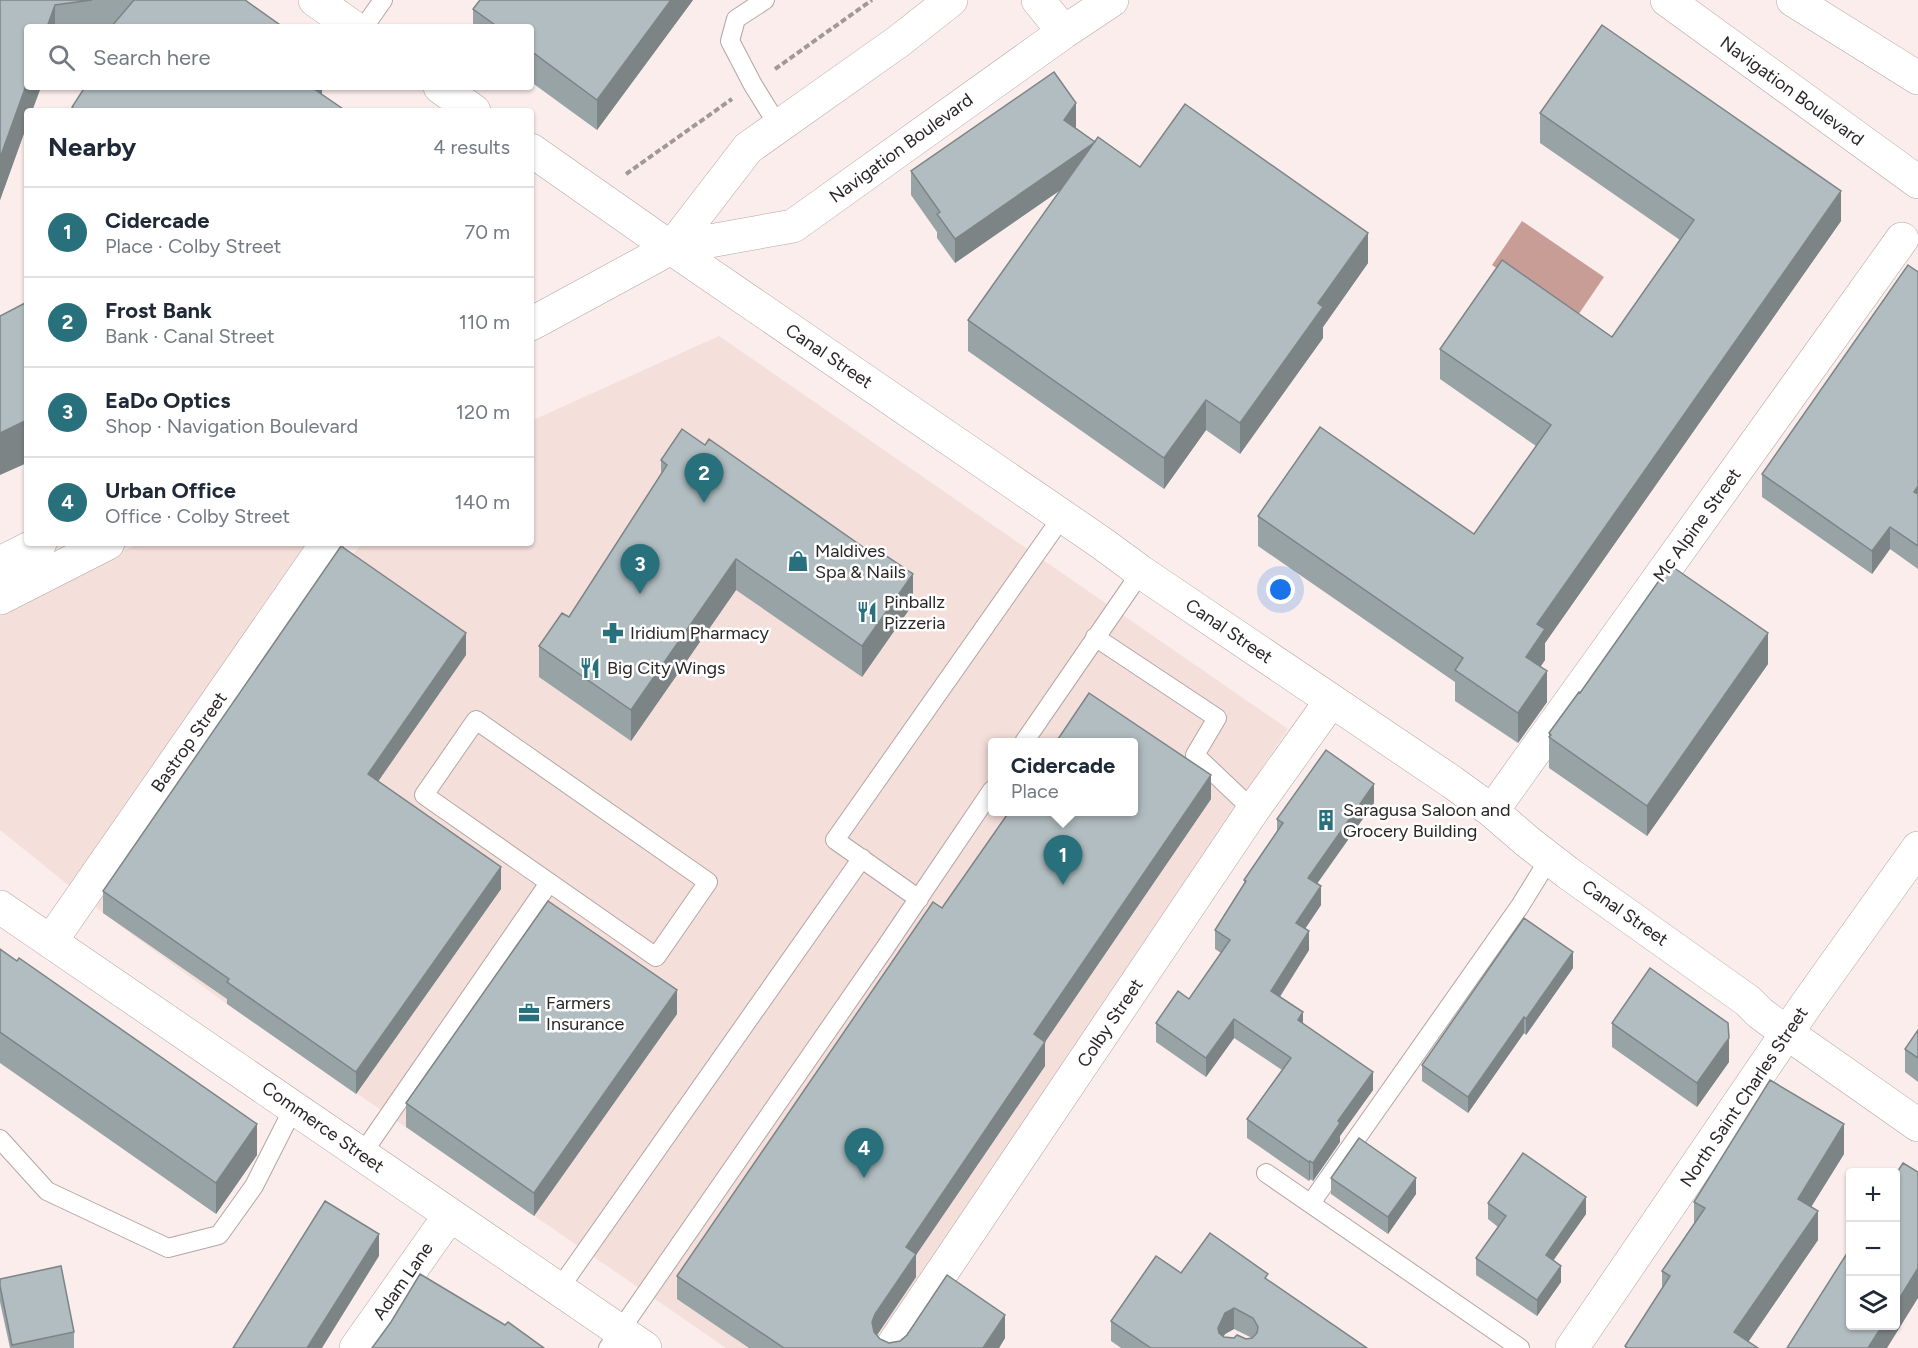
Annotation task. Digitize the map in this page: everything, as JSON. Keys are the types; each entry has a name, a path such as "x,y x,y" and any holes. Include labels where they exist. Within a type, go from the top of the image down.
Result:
{"street":[{"path":"315,0 349,24"},
{"name":"Navigation Boulevard","path":"671,248 748,148 899,41 951,0"},
{"path":"1038,0 1064,32"},
{"name":"Navigation Boulevard","path":"534,322 671,248 793,226 1112,0"},
{"name":"Navigation Boulevard","path":"1667,0 1918,182"},
{"path":"1792,0 1918,78"},
{"path":"444,90 470,108"},
{"name":"Canal Street","path":"534,152 1141,572 1492,811 1550,859 1748,1001 1787,1033 1918,1125"},
{"name":"Mc Alpine Street","path":"1492,811 1902,240"},
{"path":"0,564 34,546"},
{"path":"0,598 102,546"},
{"name":"Bastrop Street","path":"51,941 325,546"},
{"name":"Colby Street","path":"891,1348 1253,810 1331,701"},
{"name":"North Saint Charles Street","path":"1572,1348 1787,1033 1918,848"},
{"name":"Commerce Street","path":"0,907 559,1289 624,1342"},
{"name":"Adam Lane","path":"356,1348 450,1215"}],"lane":[{"path":"354,24 383,0"},
{"path":"765,0 736,19 730,41 779,127"},
{"path":"919,899 835,840 1062,517"},
{"path":"1027,738 1141,572"},
{"path":"1095,638 1217,718 1195,755 1253,810"},
{"path":"476,720 708,882 656,957 549,883 424,795 476,720"},
{"path":"624,1342 988,796"},
{"path":"559,1289 862,858"},
{"path":"1311,1203 1520,906 1550,859"},
{"path":"362,1154 549,883"},
{"path":"0,1139 47,1191 168,1248 219,1235 254,1186 294,1107"},
{"path":"1266,1173 1520,1348"}],"shaded area":[{"path":"1522,221 1604,277 1574,321 1492,265"},
{"path":"719,336 1288,729 873,1348 726,1348 227,1004 103,913 0,830 0,610 134,546 317,546 344,564 360,546 534,546 534,420"}],"building":[{"path":"0,0 92,0 55,5 48,24 24,24 24,90 0,158"},
{"path":"134,0 245,0 279,24 114,24"},
{"path":"480,0 671,0 597,100 534,53 534,24 494,24 473,9"},
{"path":"1602,25 1841,191 1537,624 1545,629 1526,657 1547,671 1518,713 1455,670 1463,658 1258,516 1320,427 1474,534 1551,425 1440,349 1502,260 1612,337 1694,220 1540,113"},
{"path":"1054,72 1076,103 1064,120 1095,142 955,239 937,214 940,212 911,171"},
{"path":"83,90 315,90 342,108 73,108"},
{"path":"1185,104 1368,233 1318,303 1323,307 1240,423 1206,400 1164,458 968,320 1098,137 1140,167"},
{"path":"1908,265 1918,272 1918,486 1914,492 1918,494 1918,546 1890,527 1872,551 1762,474"},
{"path":"24,304 24,421 0,433 0,316"},
{"path":"682,429 705,445 709,439 873,554 876,549 913,574 862,646 736,559 631,710 539,646 562,613 569,617 667,465 661,460"},
{"path":"341,546 466,633 368,774 501,867 356,1072 227,982 229,979 103,891"},
{"path":"1670,565 1768,633 1647,806 1549,737 1551,735 1549,733"},
{"path":"1089,693 1211,775 1034,1034 1045,1042 906,1247 916,1254 875,1314 872,1322 874,1332 880,1339 889,1343 900,1341 907,1335 947,1275 1005,1315 983,1348 784,1348 677,1276 933,902 942,908 1006,816 1138,816 1138,738 1059,738"},
{"path":"1326,750 1374,784 1308,878 1321,886 1296,923 1309,931 1271,991 1303,1012 1298,1020 1373,1072 1338,1121 1340,1123 1313,1163 1247,1119 1291,1058 1234,1019 1206,1058 1156,1023 1178,991 1189,999 1230,940 1215,930 1246,881 1244,880 1283,823 1277,819"},
{"path":"548,901 677,990 534,1193 406,1103"},
{"path":"1524,918 1573,952 1468,1097 1422,1065"},
{"path":"0,949 17,961 19,958 257,1124 216,1183 0,1032"},
{"path":"1650,968 1728,1023 1729,1038 1697,1083 1612,1023"},
{"path":"1918,1030 1918,1058 1905,1049"},
{"path":"1770,1080 1844,1124 1798,1199 1818,1211 1734,1332 1758,1348 1628,1348 1625,1346 1670,1276 1662,1271 1705,1208 1694,1202"},
{"path":"1359,1138 1416,1178 1388,1217 1331,1178"},
{"path":"1523,1153 1586,1197 1546,1255 1561,1266 1537,1300 1476,1258 1506,1216 1488,1203"},
{"path":"1903,1163 1918,1172 1918,1268 1900,1297 1900,1168"},
{"path":"325,1201 379,1234 307,1348 233,1348"},
{"path":"1210,1233 1268,1274 1265,1278 1367,1348 1151,1348 1111,1321 1156,1256 1181,1273","holes":["1234,1308 1253,1318 1258,1327 1257,1333 1252,1338 1246,1339 1237,1335 1234,1338 1224,1337 1219,1333 1218,1328 1225,1313"]},
{"path":"1846,1255 1846,1330 1879,1330 1868,1348 1787,1348"},
{"path":"61,1266 74,1332 12,1345 0,1279"},
{"path":"420,1274 505,1325 508,1322 544,1348 372,1348"}],"place":[{"name":"Frost Bank","path":"704,503"},
{"name":"Maldives Spa & Nails","path":"798,561"},
{"name":"EaDo Optics","path":"640,594"},
{"name":"Pinballz Pizzeria","path":"867,612"},
{"name":"Iridium Pharmacy","path":"613,633"},
{"name":"Big City Wings","path":"590,668"},
{"name":"Saragusa Saloon and Grocery Building","path":"1326,820"},
{"name":"Cidercade","path":"1063,885"},
{"name":"Farmers Insurance","path":"529,1013"},
{"name":"Urban Office","path":"864,1178"}]}
